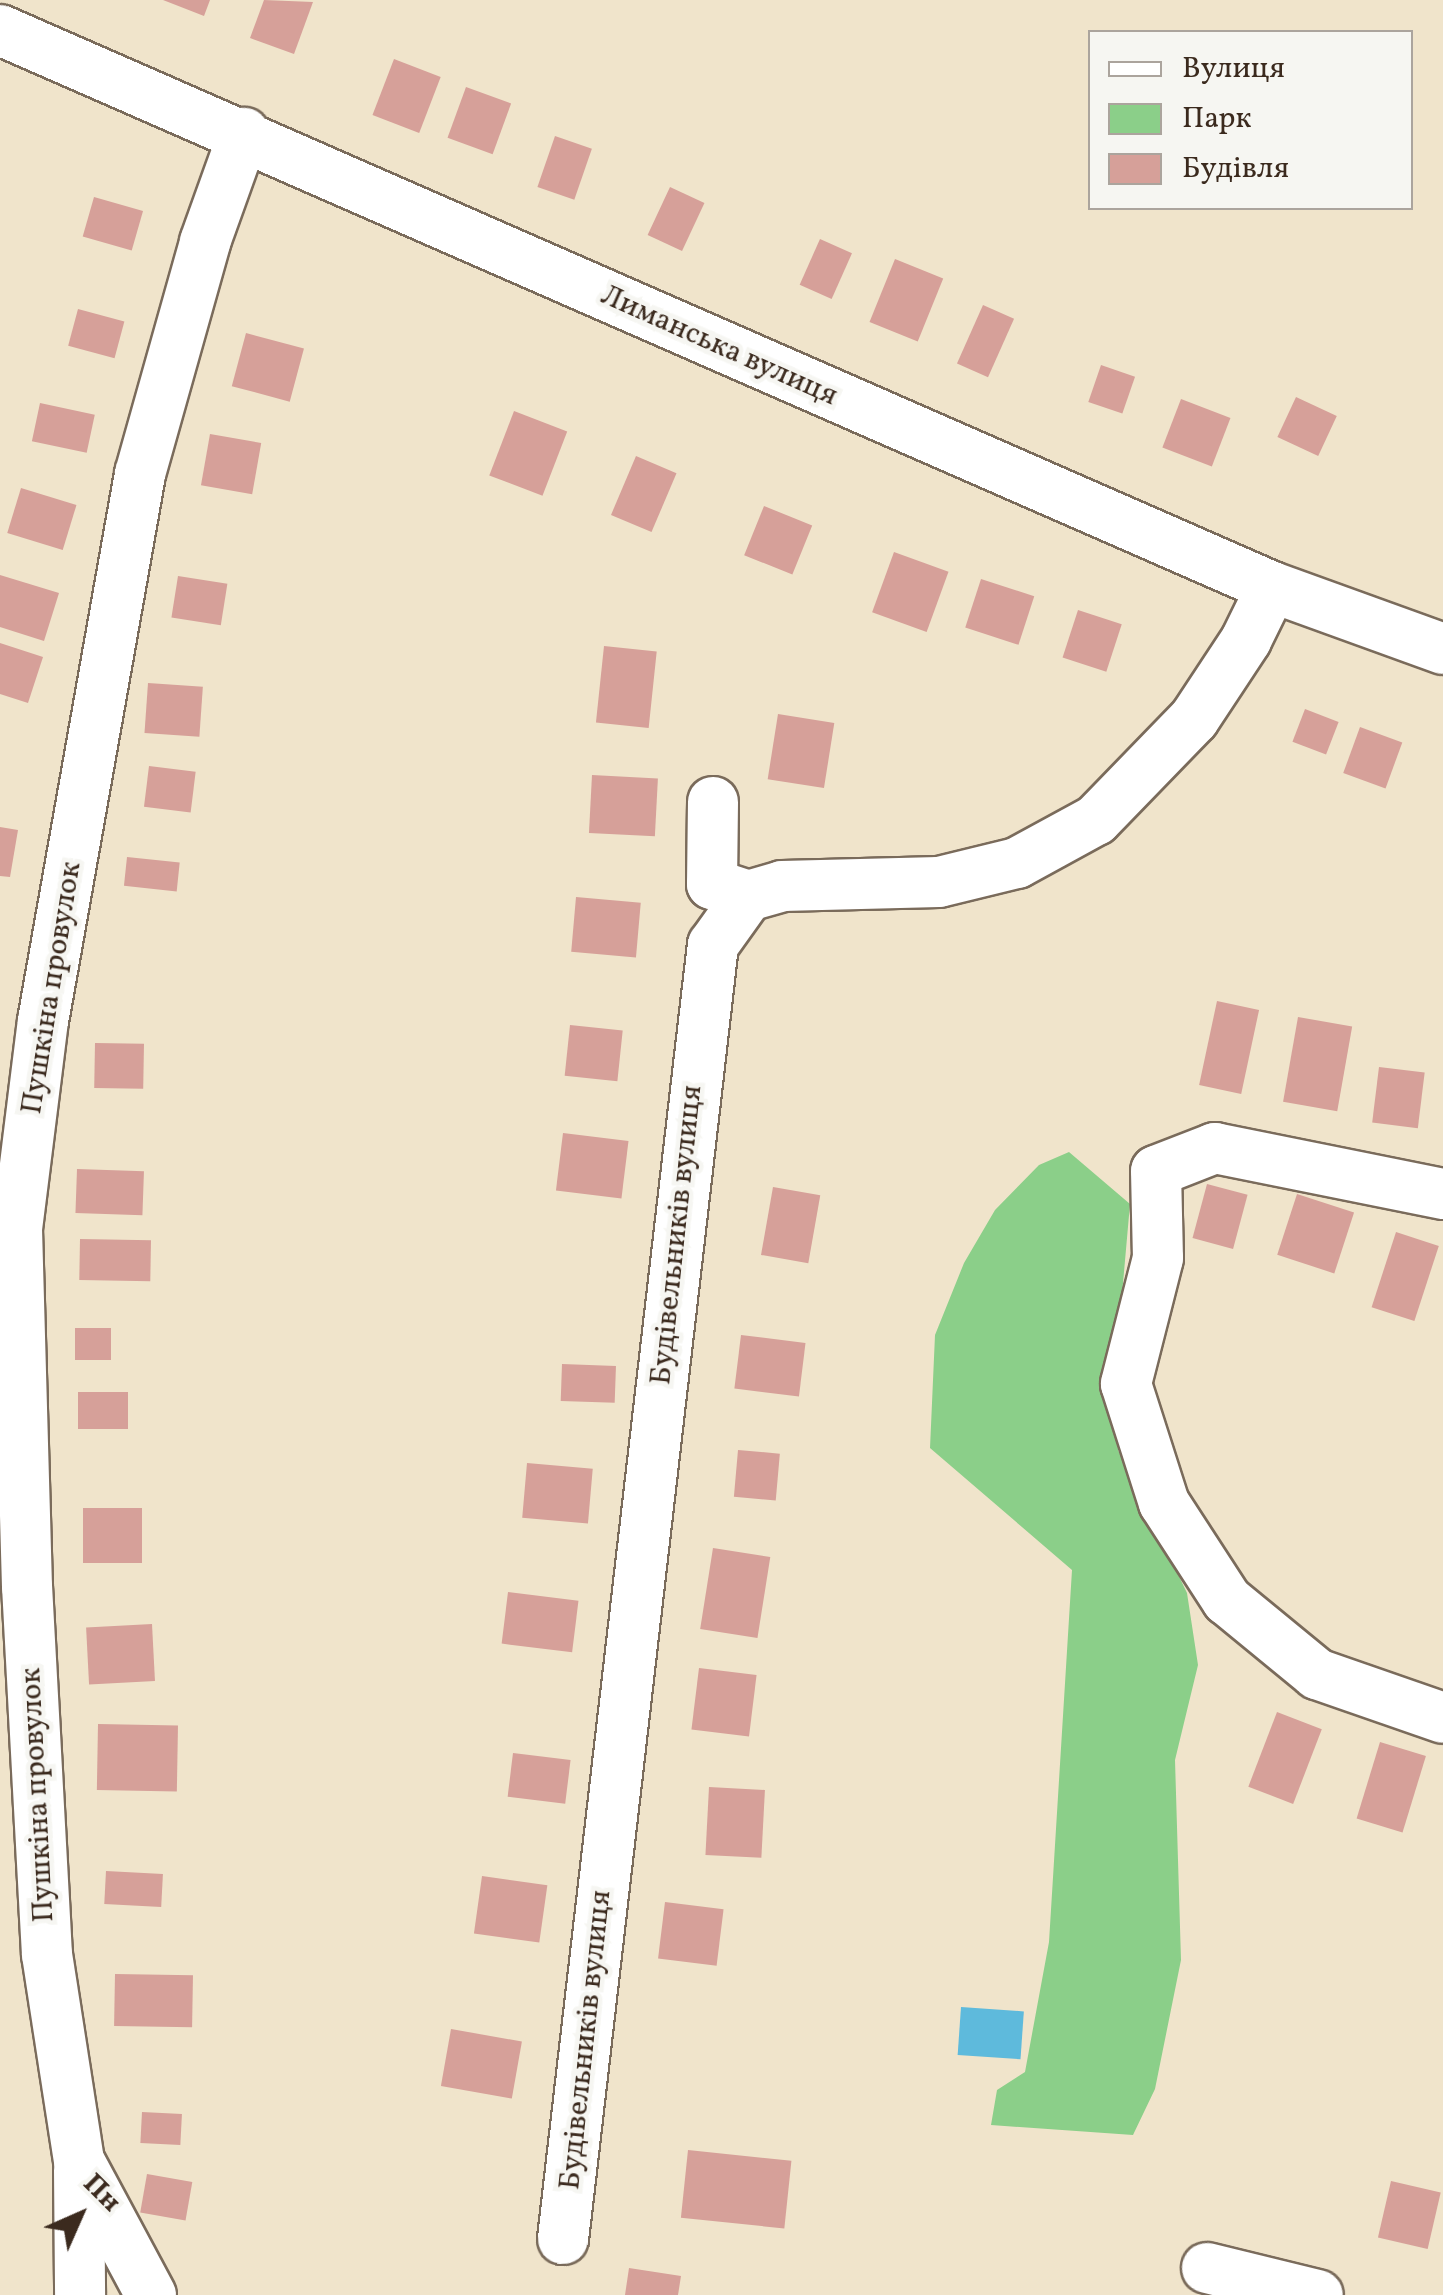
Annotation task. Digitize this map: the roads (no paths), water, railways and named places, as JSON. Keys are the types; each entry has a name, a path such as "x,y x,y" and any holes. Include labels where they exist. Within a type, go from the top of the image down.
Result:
{"street":[{"name":"Лиманська вулиця","path":"0,30 244,133 1272,587 1443,649"},
{"name":"Пушкіна провулок","path":"80,2295 80,2161 47,1955 26,1587 17,1230 43,1021 140,474 205,242 244,133"},
{"path":"713,802 712,884 748,896 782,886 939,882 1017,863 1096,820 1194,719 1246,640 1272,587"},
{"name":"Будівельників вулиця","path":"563,2239 706,981 713,945 748,896"},
{"path":"1443,1194 1215,1148 1156,1171 1158,1258 1126,1384 1164,1503 1227,1600 1318,1674 1443,1718"},
{"name":"Пушкіна провулок","path":"80,2161 151,2295"},
{"path":"1206,2268 1318,2295"}],"water":[{"path":"961,2007 1024,2011 1020,2059 958,2055"}]}
